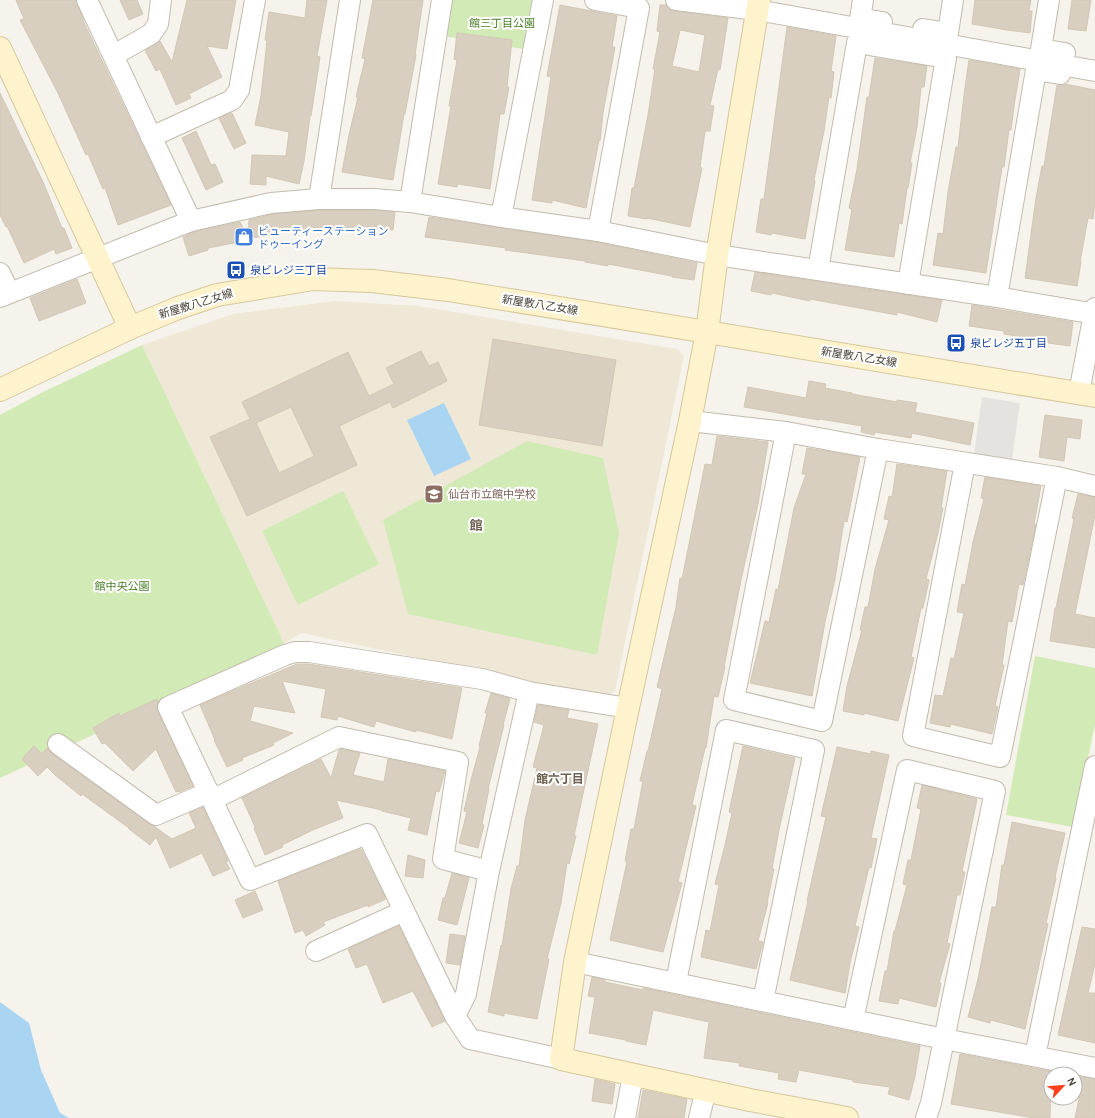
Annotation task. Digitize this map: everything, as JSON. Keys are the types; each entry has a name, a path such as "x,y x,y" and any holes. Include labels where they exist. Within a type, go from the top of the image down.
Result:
{"street":[{"path":"87,0 191,221"},
{"path":"114,55 151,34 158,24 161,0"},
{"path":"152,137 232,100 239,90 255,0"},
{"path":"319,199 350,0"},
{"path":"410,202 442,0"},
{"path":"501,217 543,0"},
{"path":"595,0 639,8 598,231"},
{"path":"676,0 758,5 1095,71"},
{"path":"863,0 860,19 948,33 953,0"},
{"path":"1049,0 1041,49 1095,58"},
{"path":"561,1059 575,962 690,422 707,332 717,255 758,5"},
{"path":"818,270 857,43 946,58 908,284"},
{"path":"0,48 130,328"},
{"path":"997,297 1036,70 1095,80"},
{"path":"0,273 5,294 191,221 271,203 319,199 374,199 410,202 598,231 717,255 1095,312 1087,395"},
{"name":"新屋敷八乙女線","path":"0,390 130,328 178,308 217,295 313,279 372,281 448,290 1087,395"},
{"path":"690,422 786,432 878,449 1057,477 1095,486"},
{"path":"786,432 734,700 822,721 878,449"},
{"path":"965,463 913,736 1000,757 1057,477"},
{"path":"628,708 529,692 482,679 309,652 295,652 276,659 168,707 250,880 367,834 455,1016 470,1039 706,1090 778,1112 848,1118"},
{"path":"455,1016 466,994 490,871 529,692"},
{"path":"676,982 726,730 814,750 762,1001"},
{"path":"58,744 156,815 210,796 339,737 458,762 444,859 490,871"},
{"path":"1035,1056 1095,766"},
{"path":"853,1020 907,770 995,791 931,1103 926,1118"},
{"path":"316,951 404,911"},
{"path":"575,962 853,1020 1095,1068"},
{"path":"625,1118 633,1075"},
{"path":"700,1118 706,1090"}],"shaded area":[{"name":"仙台市立館中学校","path":"335,301 418,306 677,349 684,356 615,691 605,698 302,633 284,643 142,345 233,314"},
{"path":"982,397 1020,403 1012,459 974,454"}],"green space":[{"name":"館三丁目公園","path":"450,0 532,0 523,49 444,36"},
{"name":"館中央公園","path":"142,345 284,643 272,652 0,778 0,415 41,393"},
{"path":"527,441 603,458 619,533 597,655 408,614 383,520"},
{"path":"343,491 379,564 298,605 262,531"},
{"path":"1035,656 1095,668 1095,725 1073,827 1006,815"}],"water":[{"path":"444,403 471,459 434,476 407,420"},
{"path":"0,1002 29,1023 41,1070 60,1113 69,1118 0,1118"}],"building":[{"path":"16,0 76,0 85,25 171,205 118,225 105,188 103,189 88,154 86,155 58,93 20,20 24,19"},
{"path":"120,0 137,0 143,14 129,20"},
{"path":"187,0 236,0 227,49 207,46 222,77 189,94 191,98 176,105 160,69 156,71 145,50 160,41 172,62"},
{"path":"307,0 327,0 317,56 320,57 299,184 266,176 266,185 250,184 252,155 286,156 289,132 255,125 261,96 267,41 265,40 269,12 305,18"},
{"path":"373,0 423,0 416,55 393,180 342,172 358,97 356,97 365,59 362,58"},
{"path":"975,0 1031,0 1029,11 1032,11 1030,33 972,24"},
{"path":"1072,0 1091,0 1086,31 1068,29"},
{"path":"560,5 617,16 612,47 615,47 603,113 600,141 599,140 586,208 552,200 552,203 532,200 551,77 547,76"},
{"path":"660,5 666,5 669,9 675,11 728,18 720,70 718,69 710,105 714,106 710,131 705,131 700,167 702,168 690,227 647,218 628,216 632,188 634,188 648,115 655,69 653,69 660,32 657,31","holes":["680,30 705,35 699,72 672,66"]},
{"path":"787,27 836,36 831,71 834,72 831,98 829,97 805,239 772,233 771,235 756,232 761,199 764,199"},
{"path":"457,33 512,40 507,87 509,87 504,114 500,114 490,189 458,184 457,187 438,184 457,60 454,59"},
{"path":"875,58 927,66 924,87 921,87 917,127 910,163 912,163 902,224 899,223 894,257 845,250 852,209 849,208 857,169 867,97 869,97"},
{"path":"969,60 1020,69 1011,130 1009,130 1004,167 1002,167 986,273 933,265 938,233 943,234 948,192 956,147 958,147"},
{"path":"1065,84 1095,90 1095,203 1093,219 1088,218 1077,286 1025,278 1036,198 1042,166 1044,166 1057,85"},
{"path":"0,93 43,182 72,248 56,254 54,249 24,263 7,226 6,227 0,215"},
{"path":"232,113 246,143 234,149 219,118"},
{"path":"196,131 211,165 215,164 223,182 206,190 182,138"},
{"path":"319,210 374,210 395,212 393,230 353,226 353,231 330,231 330,229 280,232 280,235 248,238 249,220 273,214"},
{"path":"429,217 596,242 697,263 694,280 608,264 608,266 585,261 505,250 506,248 425,237"},
{"path":"240,222 249,240 208,248 208,250 189,256 183,237 194,232"},
{"path":"755,272 942,300 937,322 897,312 897,315 810,299 810,301 772,293 771,295 751,291"},
{"path":"77,279 86,303 39,321 30,298"},
{"path":"972,305 1073,322 1070,346 1004,334 1004,331 969,326"},
{"path":"493,339 616,360 602,446 479,425"},
{"path":"421,351 429,366 438,362 447,381 393,408 390,402 339,426 357,465 247,516 210,437 250,419 242,402 348,352 369,396 394,384 386,368","holes":["291,407 314,456 279,473 256,423"]},
{"path":"809,381 826,384 825,388 852,394 897,402 897,400 917,403 915,412 974,423 970,445 912,433 911,438 875,432 874,435 861,432 862,426 744,407 748,387 806,398"},
{"path":"1045,415 1082,420 1080,439 1067,437 1064,461 1039,457"},
{"path":"717,436 768,442 758,504 741,580 725,667 718,697 714,696 706,748 692,805 696,806 678,882 682,883 663,952 610,940 627,862 625,861 631,829 634,829 643,781 640,781 662,689 657,687 676,607 680,578 682,579 705,464 712,465"},
{"path":"807,448 860,457 847,522 844,521 835,579 825,622 812,696 750,683 765,621 769,622 776,589 778,590 794,508 806,474 802,474"},
{"path":"897,464 947,471 941,508 943,508 926,579 929,580 923,608 921,608 911,657 914,658 898,721 864,713 864,715 843,711 847,686 862,630 860,630 865,607 868,607 875,569 889,520 884,519 889,496 892,497"},
{"path":"985,477 1041,486 1034,524 1036,524 1023,585 1019,584 1012,622 1008,621 1002,665 1004,665 995,706 998,707 992,734 951,724 950,727 930,723 935,695 943,696 951,658 954,659 964,613 957,612 962,584 965,585 973,542 984,499 981,498"},
{"path":"1078,494 1095,497 1095,515 1075,614 1095,618 1095,648 1050,641 1055,608 1074,519 1072,518"},
{"path":"297,664 308,664 462,688 452,739 416,730 416,732 376,721 374,727 338,716 337,720 321,717 326,689 282,681 295,713 254,706 250,721 293,733 273,743 274,745 242,758 243,760 227,767 200,705"},
{"path":"491,693 510,699 488,789 482,824 484,825 478,848 459,843 467,812 464,811 480,747 487,713 485,713"},
{"path":"157,699 158,712 193,786 179,792 176,792 156,749 133,771 105,743 102,744 93,728 119,713 120,716"},
{"path":"538,705 569,710 567,718 598,724 574,836 576,836 569,864 567,863 561,903 547,959 549,959 537,1019 504,1013 504,1016 488,1012 501,945 502,946 511,889 517,866 519,866 525,820 537,768 533,767 544,725 534,722"},
{"path":"34,746 42,754 47,748 51,753 172,839 196,828 189,813 203,807 228,861 226,862 230,869 213,876 202,853 170,868 156,837 150,845 82,794 81,796 47,767 38,776 22,759"},
{"path":"743,746 795,758 779,830 768,903 758,941 763,942 756,969 701,957 706,930 710,931 719,885 715,884 732,813 729,812"},
{"path":"837,747 871,754 871,751 889,755 871,838 877,839 871,868 869,867 855,926 859,927 850,963 845,993 790,980 826,817 821,816"},
{"path":"341,749 360,753 353,775 384,782 388,759 445,771 439,792 436,791 427,835 408,830 411,818 336,800 343,818 315,829 282,845 283,847 265,855 254,828 255,827 242,798 321,759 331,778 339,750"},
{"path":"922,785 977,799 962,872 965,872 960,895 957,895 947,943 950,944 939,983 941,983 936,1007 899,998 898,1004 879,1001 885,971 887,971 894,931 907,885 903,884 908,860 911,860 921,809 917,808"},
{"path":"1012,822 1065,833 1046,923 1048,924 1025,1029 991,1020 990,1023 968,1017 978,979 992,907 996,907 1002,865 1004,865"},
{"path":"361,849 386,899 368,907 368,905 323,922 325,925 306,936 303,930 295,933 278,881"},
{"path":"408,855 425,860 423,878 405,876"},
{"path":"452,873 469,878 457,925 438,920 443,898 445,898"},
{"path":"255,891 263,910 243,918 235,900"},
{"path":"399,926 445,1021 432,1027 413,991 383,1003 367,964 356,968 348,949"},
{"path":"1082,927 1095,929 1095,964 1088,993 1095,993 1095,1043 1058,1035"},
{"path":"450,934 465,936 460,965 446,963"},
{"path":"592,977 605,980 605,982 643,990 643,988 920,1046 909,1100 888,1094 890,1087 853,1082 853,1080 799,1070 796,1082 778,1079 779,1073 739,1066 740,1063 704,1058 709,1022 653,1010 646,1045 589,1033 595,997 588,996"},
{"path":"960,1054 1043,1070 1043,1106 1050,1106 1050,1118 1034,1118 951,1104"},
{"path":"1083,1077 1095,1079 1095,1118 1075,1118 1078,1106 1083,1106"},
{"path":"595,1079 615,1084 612,1104 592,1101"},
{"path":"643,1090 687,1099 684,1118 638,1118"}],"place":[{"name":"ビューティーステーション ドゥーイング","path":"244,237"},
{"name":"泉ビレジ三丁目","path":"236,270"},
{"name":"泉ビレジ五丁目","path":"956,343"},
{"name":"仙台市立館中学校","path":"434,494"}],"district":[{"name":"館","path":"476,525"},
{"name":"館六丁目","path":"560,779"}]}
